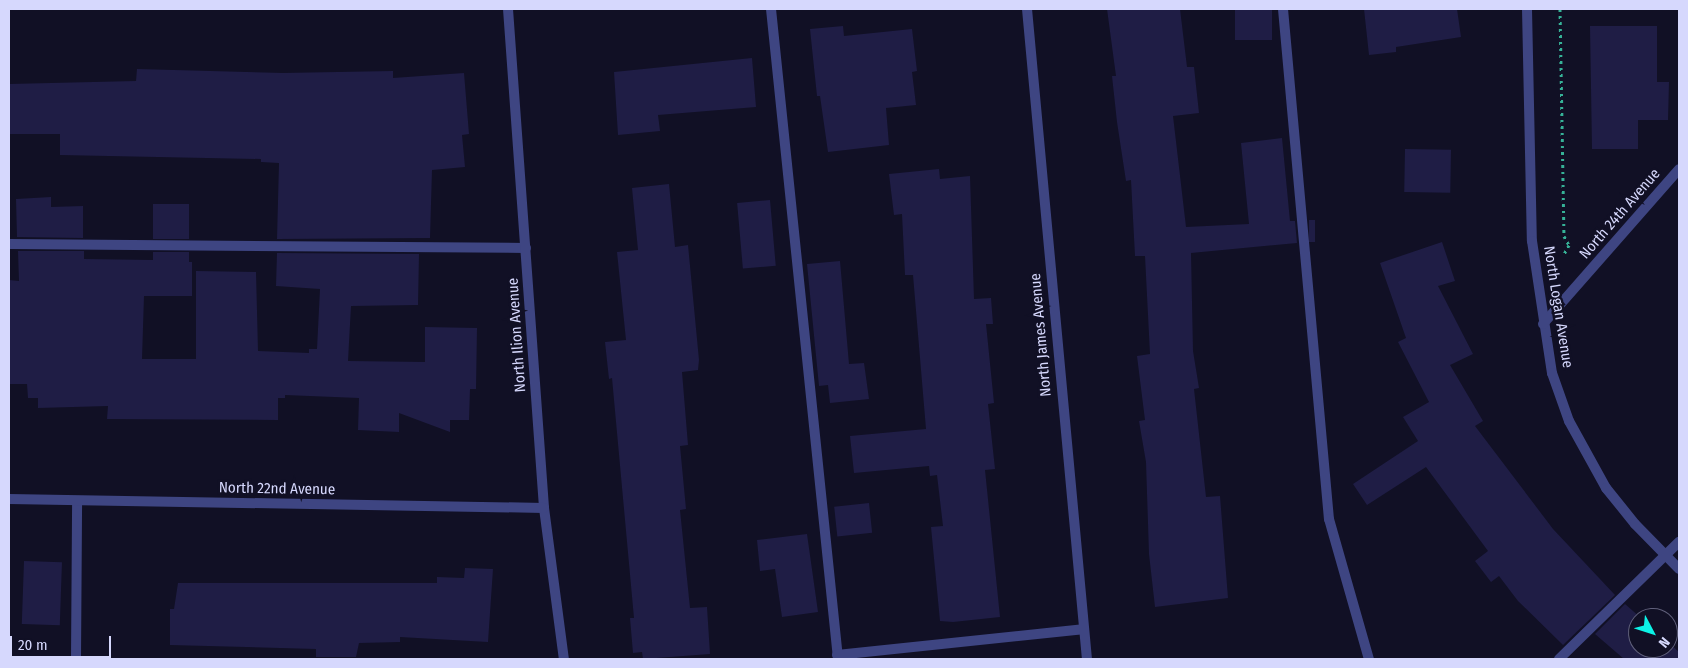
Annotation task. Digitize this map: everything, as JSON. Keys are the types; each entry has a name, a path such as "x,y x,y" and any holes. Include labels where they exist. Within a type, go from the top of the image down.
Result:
{"street":[{"name":"North Ilion Avenue","path":"508,9 544,508 564,659"},
{"path":"771,9 838,657 1083,629"},
{"name":"North James Avenue","path":"1027,9 1087,659"},
{"path":"1284,9 1329,519 1369,659"},
{"name":"North Logan Avenue","path":"1527,9 1532,241 1543,324 1552,372 1569,421 1606,488 1666,557 1679,569"},
{"name":"North 24th Avenue","path":"1543,324 1679,169"},
{"path":"9,244 526,248"},
{"name":"North 22nd Avenue","path":"9,500 544,508"},
{"path":"76,659 77,501"},
{"path":"1559,659 1666,557 1679,542"}],"path":[{"path":"1560,9 1564,236 1569,245 1564,254"}],"building":[{"path":"1107,9 1180,9 1187,67 1194,67 1199,113 1173,116 1186,227 1249,224 1241,143 1282,138 1290,221 1295,221 1297,243 1191,253 1193,351 1199,388 1194,389 1206,497 1220,496 1228,598 1155,607 1149,554 1146,462 1139,421 1145,420 1137,356 1150,354 1145,256 1135,256 1131,180 1126,181 1117,122 1112,76 1116,76"},
{"path":"1235,9 1272,9 1272,40 1235,40"},
{"path":"1364,9 1457,9 1461,37 1396,47 1396,52 1369,55"},
{"path":"843,26 844,36 912,29 917,71 912,72 916,105 886,108 889,145 828,152 820,96 817,96 810,29"},
{"path":"1590,26 1657,26 1657,82 1669,82 1668,120 1638,120 1638,149 1592,149"},
{"path":"752,58 756,107 658,115 660,131 618,135 614,72"},
{"path":"137,69 283,73 393,71 393,78 464,73 469,134 462,135 465,167 432,170 430,238 277,239 279,163 261,162 261,159 60,155 60,134 9,134 9,84 136,81"},
{"path":"1405,149 1451,150 1450,193 1404,192"},
{"path":"939,169 940,179 970,176 974,299 991,298 993,324 986,324 994,403 988,404 995,469 985,470 1000,617 953,622 940,621 931,527 943,526 937,475 930,476 929,466 854,473 850,436 926,429 913,275 905,275 902,214 894,215 889,174"},
{"path":"669,184 675,247 688,245 699,360 698,370 682,372 688,445 680,446 686,509 680,510 690,608 707,607 710,654 643,659 642,652 633,653 630,618 634,618 612,378 609,379 605,342 626,340 617,252 638,250 632,188"},
{"path":"51,197 51,207 83,206 83,238 17,237 16,199"},
{"path":"770,200 776,266 743,269 737,203"},
{"path":"153,204 189,204 189,239 153,239"},
{"path":"1309,220 1315,220 1315,242 1309,242"},
{"path":"1442,242 1455,281 1438,286 1473,354 1450,365 1483,421 1475,426 1553,529 1615,595 1563,645 1518,601 1499,576 1491,582 1475,561 1488,551 1426,467 1367,505 1353,484 1418,441 1403,417 1429,402 1398,342 1406,338 1380,263"},
{"path":"18,251 84,251 84,259 153,260 153,252 189,252 189,262 192,262 192,296 144,296 142,359 196,359 196,271 256,272 258,351 309,353 309,349 317,349 320,289 276,286 277,253 419,254 418,305 351,306 348,361 425,362 425,327 477,328 476,389 470,389 469,420 450,420 450,432 399,413 399,432 358,430 359,398 285,395 285,398 278,398 278,420 107,419 108,406 38,408 38,398 28,398 27,384 9,384 9,280 19,281"},
{"path":"840,261 849,364 864,363 869,399 830,403 828,385 819,386 807,264"},
{"path":"869,503 872,533 837,536 834,507"},
{"path":"807,534 818,612 782,617 775,569 760,571 757,540"},
{"path":"24,561 62,562 60,625 22,624"},
{"path":"465,568 493,569 488,642 400,637 400,642 359,643 356,657 316,657 316,649 170,645 170,609 174,609 178,583 437,583 437,577 464,578"},
{"path":"1625,604 1630,608 1628,608 1628,658 1678,658 1678,651 1679,659 1624,659 1595,634"}]}
